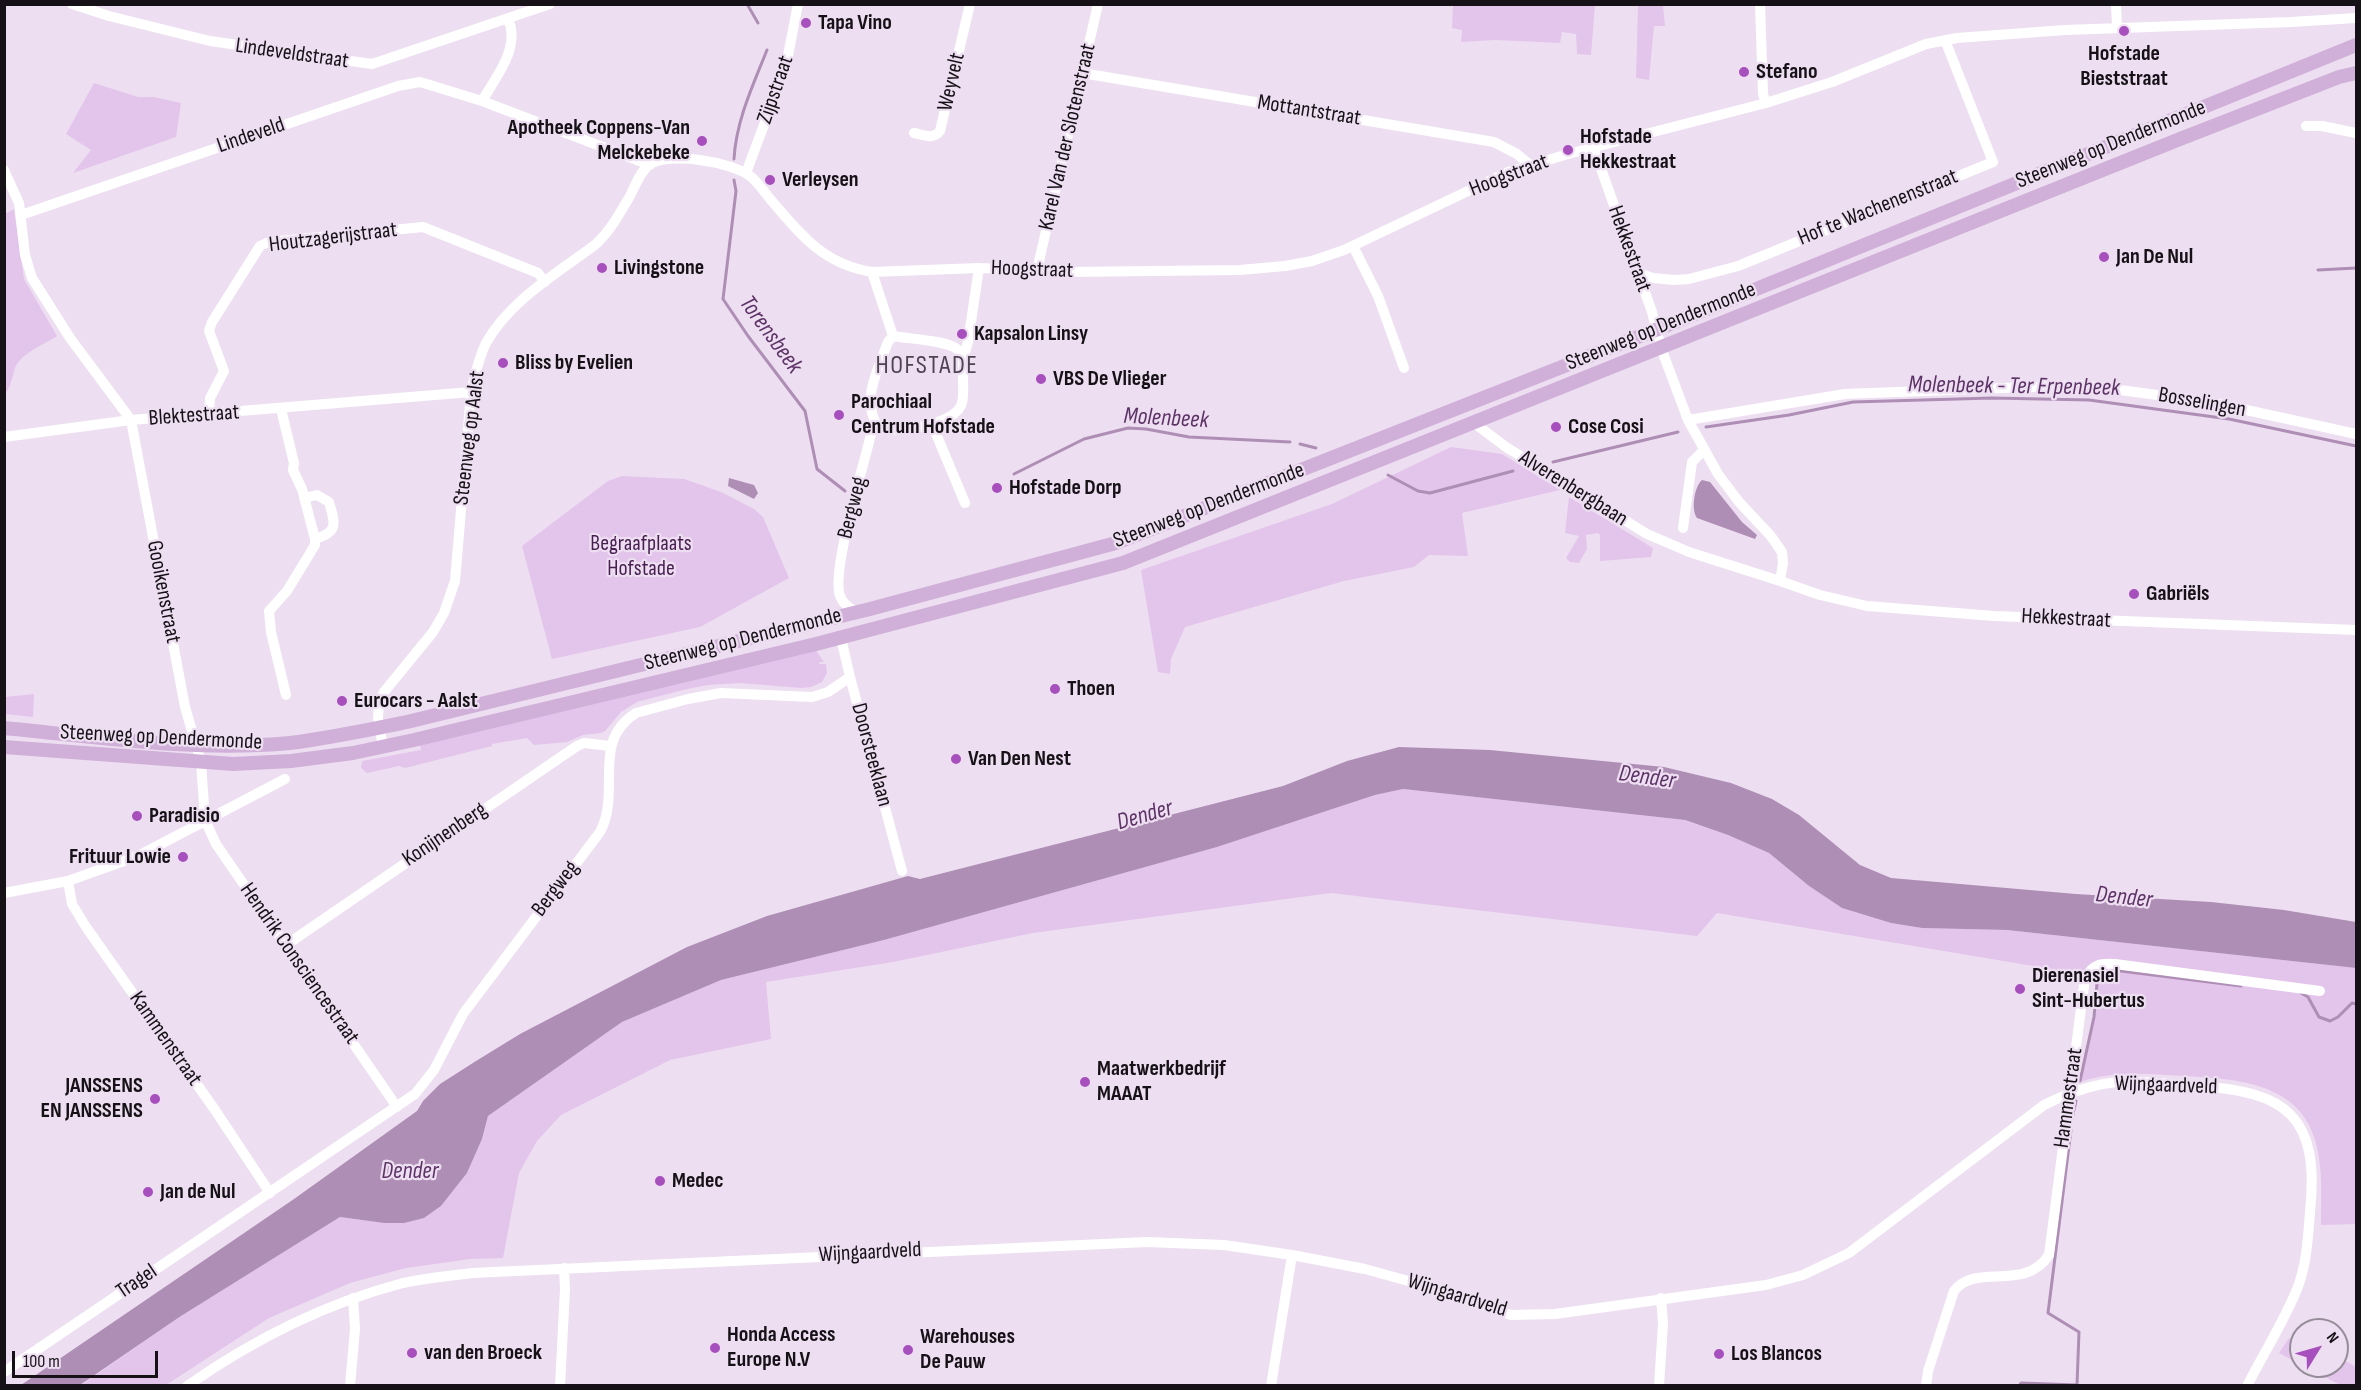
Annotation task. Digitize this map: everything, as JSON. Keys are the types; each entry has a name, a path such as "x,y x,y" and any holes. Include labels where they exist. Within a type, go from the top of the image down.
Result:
{"main road":[{"name":"Steenweg op Dendermonde","path":"4,728 195,744 233,745 291,742 379,728 863,610 1116,543 1658,329 2356,45"},
{"name":"Steenweg op Dendermonde","path":"4,747 233,764 291,761 383,747 841,638 1123,563 2170,143 2339,77 2356,74"},
{"path":"841,638 847,627 863,610"},
{"path":"811,623 828,622 834,625 841,638"}],"street":[{"name":"Lindeveldstraat","path":"72,4 109,16 210,41 372,64 550,4"},
{"name":"Zijpstraat","path":"746,174 786,66 798,4"},
{"name":"Weyvelt","path":"914,133 931,137 936,136 940,131 970,4"},
{"name":"Karel Van der Slotenstraat","path":"1037,270 1098,4"},
{"path":"1760,4 1763,94 1766,103"},
{"path":"2116,4 2117,27"},
{"path":"508,19 512,29 510,51 482,100 650,165 678,158 722,165 746,174"},
{"path":"1594,149 1766,103 1832,82 1926,44 1945,40 2117,27 2355,20"},
{"name":"Hof te Wachenenstraat","path":"1638,273 1653,278 1689,279 1738,266 1993,162 1945,40"},
{"name":"Mottantstraat","path":"1082,73 1494,142 1517,154 1530,165"},
{"name":"Lindeveld","path":"21,215 398,86 420,82 482,100"},
{"path":"2306,126 2328,127 2356,133"},
{"name":"Hoogstraat","path":"746,174 753,178 800,233 824,255 850,267 872,272 979,268 1067,272 1240,270 1312,261 1353,246 1508,172 1568,154 1594,149"},
{"name":"Hekkestraat","path":"1594,149 1658,329 1661,348 1688,420 1704,450 1739,502 1777,543 1784,562 1780,581"},
{"name":"Steenweg op Aalst","path":"383,747 379,728 379,704 384,692 433,632 452,592 458,568 471,392 478,363 486,344 513,308 597,244 607,233 644,170 650,165"},
{"name":"Blektestraat","path":"4,170 19,203 25,255 32,278 70,338 131,420 471,392"},
{"name":"Houtzagerijstraat","path":"209,414 210,398 224,371 209,331 212,322 260,246 269,242 423,227 538,273 545,282"},
{"path":"1353,246 1378,296 1404,368"},
{"path":"893,336 888,342 872,393 871,409 874,429 932,424 958,411 962,404 963,358 968,342 979,268"},
{"path":"872,272 893,336"},
{"path":"893,336 949,345 959,351 963,358"},
{"name":"Bosselingen","path":"1688,420 1845,394 2082,386 2210,402 2356,434"},
{"path":"281,409 294,463 293,470 304,498 315,538 315,545 287,591 269,611 271,632 286,695"},
{"path":"4,437 131,420"},
{"name":"Gooikenstraat","path":"131,420 185,707 201,762"},
{"name":"Alverenbergbaan","path":"1474,423 1506,447 1637,528 1677,547"},
{"path":"932,424 965,503"},
{"name":"Bergweg","path":"863,610 846,606 840,596 838,572 874,429"},
{"path":"1683,528 1692,462 1704,450"},
{"path":"304,498 317,495 329,502 335,522 327,535 315,538"},
{"name":"Hekkestraat","path":"1677,547 1820,595 1866,606 2006,616 2356,630"},
{"name":"Doorsteeklaan","path":"841,638 902,871"},
{"name":"Bergweg","path":"270,1193 397,1107 415,1094 428,1079 462,1014 600,832 609,806 610,747 620,724 636,713 721,693 812,697 828,692 850,677"},
{"name":"Konijnenberg","path":"286,945 577,746 584,743 610,747"},
{"path":"201,762 205,820"},
{"path":"4,893 68,881 138,856 285,779"},
{"name":"Hendrik Consciencestraat","path":"205,820 216,844 397,1107"},
{"name":"Kammenstraat","path":"68,881 72,904 86,927 215,1110 270,1193"},
{"name":"Hammestraat","path":"1926,1386 1928,1371 1954,1291 1960,1283 1968,1279 2002,1278 2031,1273 2042,1265 2049,1255 2085,978 2090,969 2101,963 2320,991"},
{"name":"Wijngaardveld","path":"187,1386 231,1355 303,1317 353,1298 405,1283 472,1273 1147,1242 1224,1245 1365,1269 1437,1289 1511,1315 1555,1314 1766,1285 1803,1275 1826,1265 1868,1239 2044,1105 2070,1093 2099,1085 2122,1082 2253,1092 2283,1107 2304,1132 2312,1165 2313,1191 2304,1267 2298,1286 2247,1386"},
{"name":"Tragel","path":"4,1372 270,1193"},
{"path":"1271,1386 1292,1255"},
{"path":"560,1386 566,1289 564,1268"},
{"path":"350,1386 355,1329 353,1298"},
{"path":"1659,1386 1663,1323 1661,1298"}],"green space":[{"path":"1453,5 1595,5 1591,55 1577,54 1576,34 1562,32 1560,43 1495,40 1461,42 1462,30 1452,28"},
{"path":"1638,5 1663,5 1665,26 1654,26 1649,80 1636,78"},
{"path":"94,83 138,97 154,97 181,103 176,137 73,173 91,150 66,134"},
{"path":"14,209 24,279 57,336 22,358 15,368 5,394 5,214"},
{"path":"1451,447 1502,454 1560,490 1462,513 1468,556 1429,555 1414,567 1344,581 1185,627 1171,659 1170,674 1158,672 1141,570 1332,504"},
{"name":"Begraafplaats Hofstade","path":"622,476 684,479 721,492 754,509 763,517 789,578 700,627 552,659 522,546 608,481"},
{"path":"1569,497 1653,548 1651,557 1600,561 1600,535 1598,533 1586,535 1587,549 1579,563 1570,562 1566,558 1579,536 1565,533"},
{"path":"815,649 824,662 819,664 826,664 827,673 822,682 811,687 740,683 708,685 637,702 621,712 605,731 583,735 567,742 534,745 527,738 492,744 492,746 405,768 399,766 367,773 361,768 362,761 421,750 420,745"},
{"path":"34,694 33,717 5,714 5,697"},
{"path":"1403,789 1684,820 1728,835 1769,853 1809,886 1842,908 1891,923 1922,928 2007,930 2356,968 2356,1224 2321,1225 2321,1173 2316,1143 2308,1123 2296,1107 2281,1096 2244,1082 2204,1077 2132,1074 2093,1078 2080,1082 2094,1017 2098,972 2081,974 1717,913 1697,936 1331,893 1033,933 893,962 766,982 771,1039 670,1060 561,1115 537,1141 519,1173 503,1258 470,1259 406,1268 350,1283 269,1318 166,1385 80,1386 181,1316 340,1217 384,1223 424,1218 441,1206 467,1173 482,1139 488,1116 622,1022 721,980 884,940 1217,847 1375,795"},
{"path":"2289,1338 2289,1358 2279,1353"},
{"path":"2349,1363 2356,1367 2356,1385 2340,1385 2327,1378 2349,1378"}],"water":[{"path":"729,478 754,485 758,493 754,499 728,486"},
{"path":"1702,480 1710,482 1742,522 1757,535 1755,539 1697,518 1694,499"},
{"name":"Dender","path":"1399,747 1490,750 1664,767 1731,783 1772,799 1799,815 1860,865 1891,878 2076,894 2211,902 2284,910 2356,922 2356,968 2007,930 1922,928 1891,923 1842,908 1809,886 1769,853 1685,820 1403,789 1375,795 1217,847 884,940 721,980 622,1022 488,1116 482,1139 467,1173 441,1206 424,1218 404,1223 384,1223 340,1217 181,1316 80,1385 21,1385 294,1199 417,1111 423,1101 440,1084 520,1034 687,947 767,916 908,876 920,879 1283,786 1347,761"}],"waterway":[{"name":"Torensbeek","path":"747,4 758,23"},
{"name":"Torensbeek","path":"734,159 742,117 767,50"},
{"name":"Torensbeek","path":"734,180 736,191 723,299 805,411 817,469 845,491"},
{"path":"2318,270 2356,268"},
{"name":"Molenbeek - Ter Erpenbeek","path":"1706,427 1789,415 1853,402 1992,398 2089,400 2229,419 2356,446"},
{"name":"Molenbeek","path":"1014,474 1084,439 1128,428 1189,437 1290,442"},
{"name":"Molenbeek - Ter Erpenbeek","path":"1553,462 1678,432"},
{"name":"Molenbeek","path":"1300,444 1316,448"},
{"name":"Molenbeek - Ter Erpenbeek","path":"1388,475 1418,491 1430,493 1513,471"},
{"path":"2080,1081 2094,1017 2098,972 2113,970 2241,986"},
{"path":"2301,993 2308,997 2319,1017 2330,1021 2338,1017 2352,1003 2356,1004"},
{"path":"2071,1123 2076,1101"},
{"path":"2019,1386 2021,1383 2077,1385 2079,1332 2048,1313 2071,1130"}],"place":[{"name":"Tapa Vino","path":"806,23"},
{"name":"Hofstade Bieststraat","path":"2124,31"},
{"name":"Stefano","path":"1744,72"},
{"name":"Apotheek Coppens-Van Melckebeke","path":"702,141"},
{"name":"Hofstade Hekkestraat","path":"1568,150"},
{"name":"Verleysen","path":"770,180"},
{"name":"Jan De Nul","path":"2104,257"},
{"name":"Livingstone","path":"602,268"},
{"name":"Kapsalon Linsy","path":"962,334"},
{"name":"Bliss by Evelien","path":"503,363"},
{"name":"VBS De Vlieger","path":"1041,379"},
{"name":"Parochiaal Centrum Hofstade","path":"839,415"},
{"name":"Cose Cosi","path":"1556,427"},
{"name":"Hofstade Dorp","path":"997,488"},
{"name":"Gabriëls","path":"2134,594"},
{"name":"Thoen","path":"1055,689"},
{"name":"Eurocars - Aalst","path":"342,701"},
{"name":"Van Den Nest","path":"956,759"},
{"name":"Paradisio","path":"137,816"},
{"name":"Frituur Lowie","path":"183,857"},
{"name":"Dierenasiel Sint-Hubertus","path":"2020,989"},
{"name":"Maatwerkbedrijf MAAAT","path":"1085,1082"},
{"name":"JANSSENS EN JANSSENS","path":"155,1099"},
{"name":"Medec","path":"660,1181"},
{"name":"Jan de Nul","path":"148,1192"},
{"name":"Honda Access Europe N.V","path":"715,1348"},
{"name":"Warehouses De Pauw","path":"908,1350"},
{"name":"van den Broeck","path":"412,1353"},
{"name":"Los Blancos","path":"1719,1354"}],"district":[{"name":"HOFSTADE","path":"927,366"}]}
